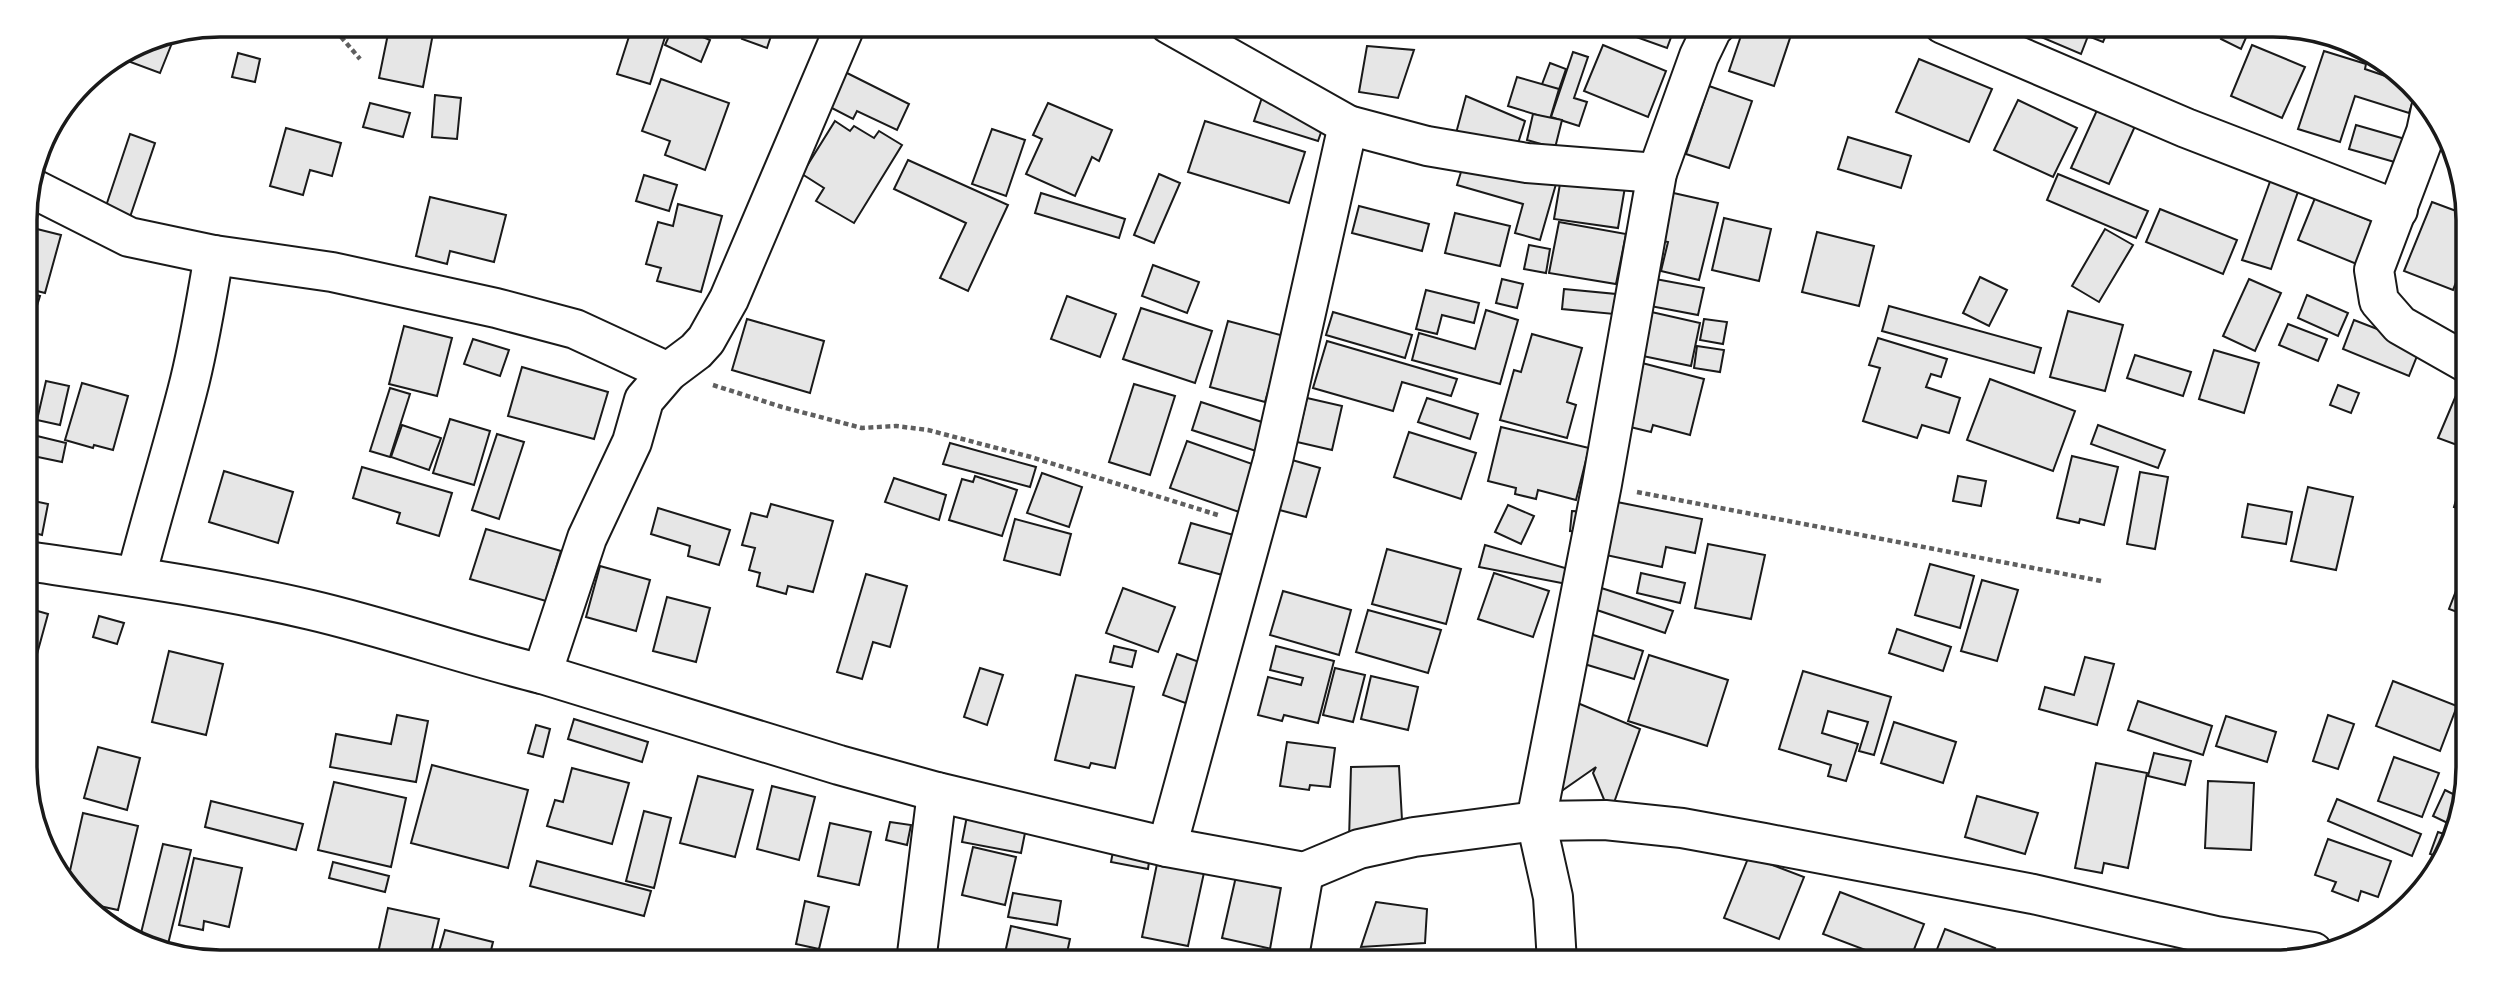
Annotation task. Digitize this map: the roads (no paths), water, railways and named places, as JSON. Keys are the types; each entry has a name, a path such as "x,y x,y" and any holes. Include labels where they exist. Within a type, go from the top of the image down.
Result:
{"street":[{"path":"542,674 587,538 632,442 644,400 668,372 696,351 714,329 840,37"},
{"path":"1192,37 1348,125 1427,146 1527,163 1657,173"},
{"path":"1556,950 1553,897 1536,821 1602,484 1657,173 1708,37"},
{"path":"1973,37 2186,128 2398,210"},
{"path":"2428,122 2374,270 2379,301 2400,325 2456,357"},
{"path":"1167,847 1273,460 1348,125"},
{"path":"39,192 129,237 214,256 332,272 496,308 575,329 668,372"},
{"path":"136,577 188,391 214,256"},
{"path":"37,562 205,588 312,610 542,674 839,765 937,792 1167,847 1304,872 1370,847 1414,837 1536,821 1605,820 1682,828 2033,894 2212,949 2246,950"},
{"path":"917,950 937,792"},
{"path":"1290,950 1304,872"}]}
